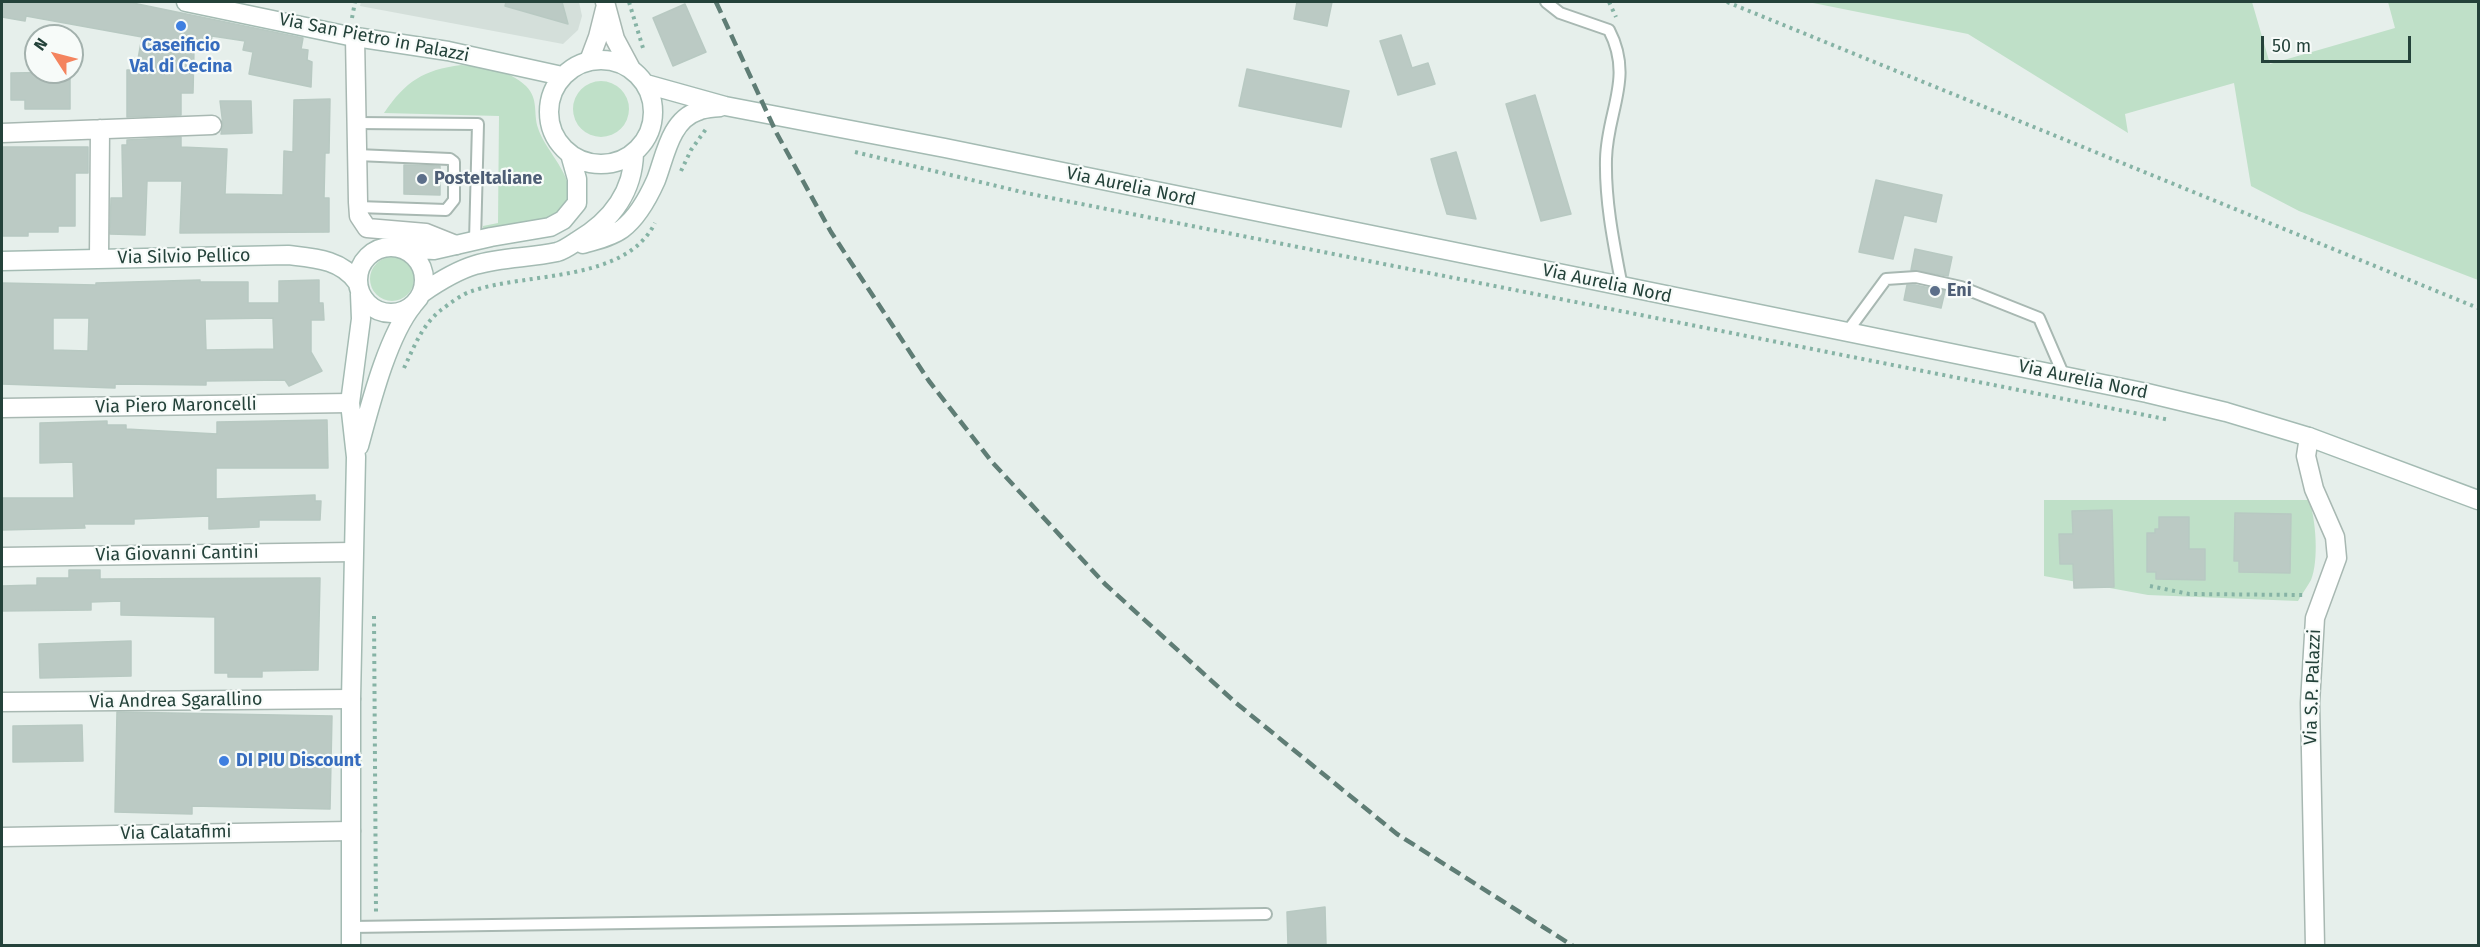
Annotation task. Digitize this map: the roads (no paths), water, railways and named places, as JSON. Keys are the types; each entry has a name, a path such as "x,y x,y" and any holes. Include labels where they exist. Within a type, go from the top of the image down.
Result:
{"main road":[{"name":"Via San Pietro in Palazzi","path":"186,2 355,37 448,51 562,76"},
{"path":"588,61 598,37 605,4"},
{"path":"605,4 615,39 630,68 646,84 652,98 654,113 651,128 645,142 634,153 619,161 602,165 586,162 570,154 558,142 550,126 549,108 553,91 562,76 588,61 609,60 630,68"},
{"path":"355,37 358,207 362,223 367,228 426,233 456,245"},
{"name":"Via Aurelia Nord","path":"646,84 725,106 945,148 2064,376 2226,412 2309,437 2478,500"},
{"path":"359,288 366,303 384,313 395,313 418,299 444,278 476,265 559,251 620,231 633,220 642,207 656,179 669,141 685,118 696,111 725,106"},
{"path":"2,133 212,125"},
{"path":"99,258 100,129"},
{"path":"559,251 590,233 610,216 629,184 633,173 634,153"},
{"path":"351,945 351,699 356,457 350,403 361,319 359,288 363,261 371,253 392,246 424,250 550,228 563,220 577,204 577,179 570,154"},
{"path":"356,457 372,400 398,328 418,299 423,272 412,254 403,248"},
{"name":"Via Silvio Pellico","path":"2,261 288,255 318,259 343,267 350,272 359,288"},
{"name":"Via Piero Maroncelli","path":"2,408 350,403"},
{"name":"Via S.P. Palazzi","path":"2309,437 2306,456 2314,489 2335,537 2337,558 2316,618 2310,704 2315,945"},
{"name":"Via Giovanni Cantini","path":"2,556 353,552"},
{"name":"Via Andrea Sgarallino","path":"2,702 351,699"},
{"name":"Via Calatafimi","path":"2,837 351,831"}],"lane":[{"path":"1546,2 1560,13 1609,30 1617,45 1621,69 1606,158 1608,215 1622,287"},
{"path":"356,123 478,124 475,241"},
{"path":"357,155 450,159 453,162 454,200 446,210 358,207"},
{"path":"1847,332 1886,279 1916,277 1961,287 2039,318 2064,376"},
{"path":"351,927 1266,914"}],"railway":[{"path":"716,2 776,132 831,232 929,381 992,462 1105,584 1236,703 1397,834 1573,946"}],"place":[{"name":"Caseificio Val di Cecina","path":"181,26"},
{"name":"PosteItaliane","path":"422,179"},
{"name":"Eni","path":"1935,291"},
{"name":"DI PIU Discount","path":"224,761"}]}
